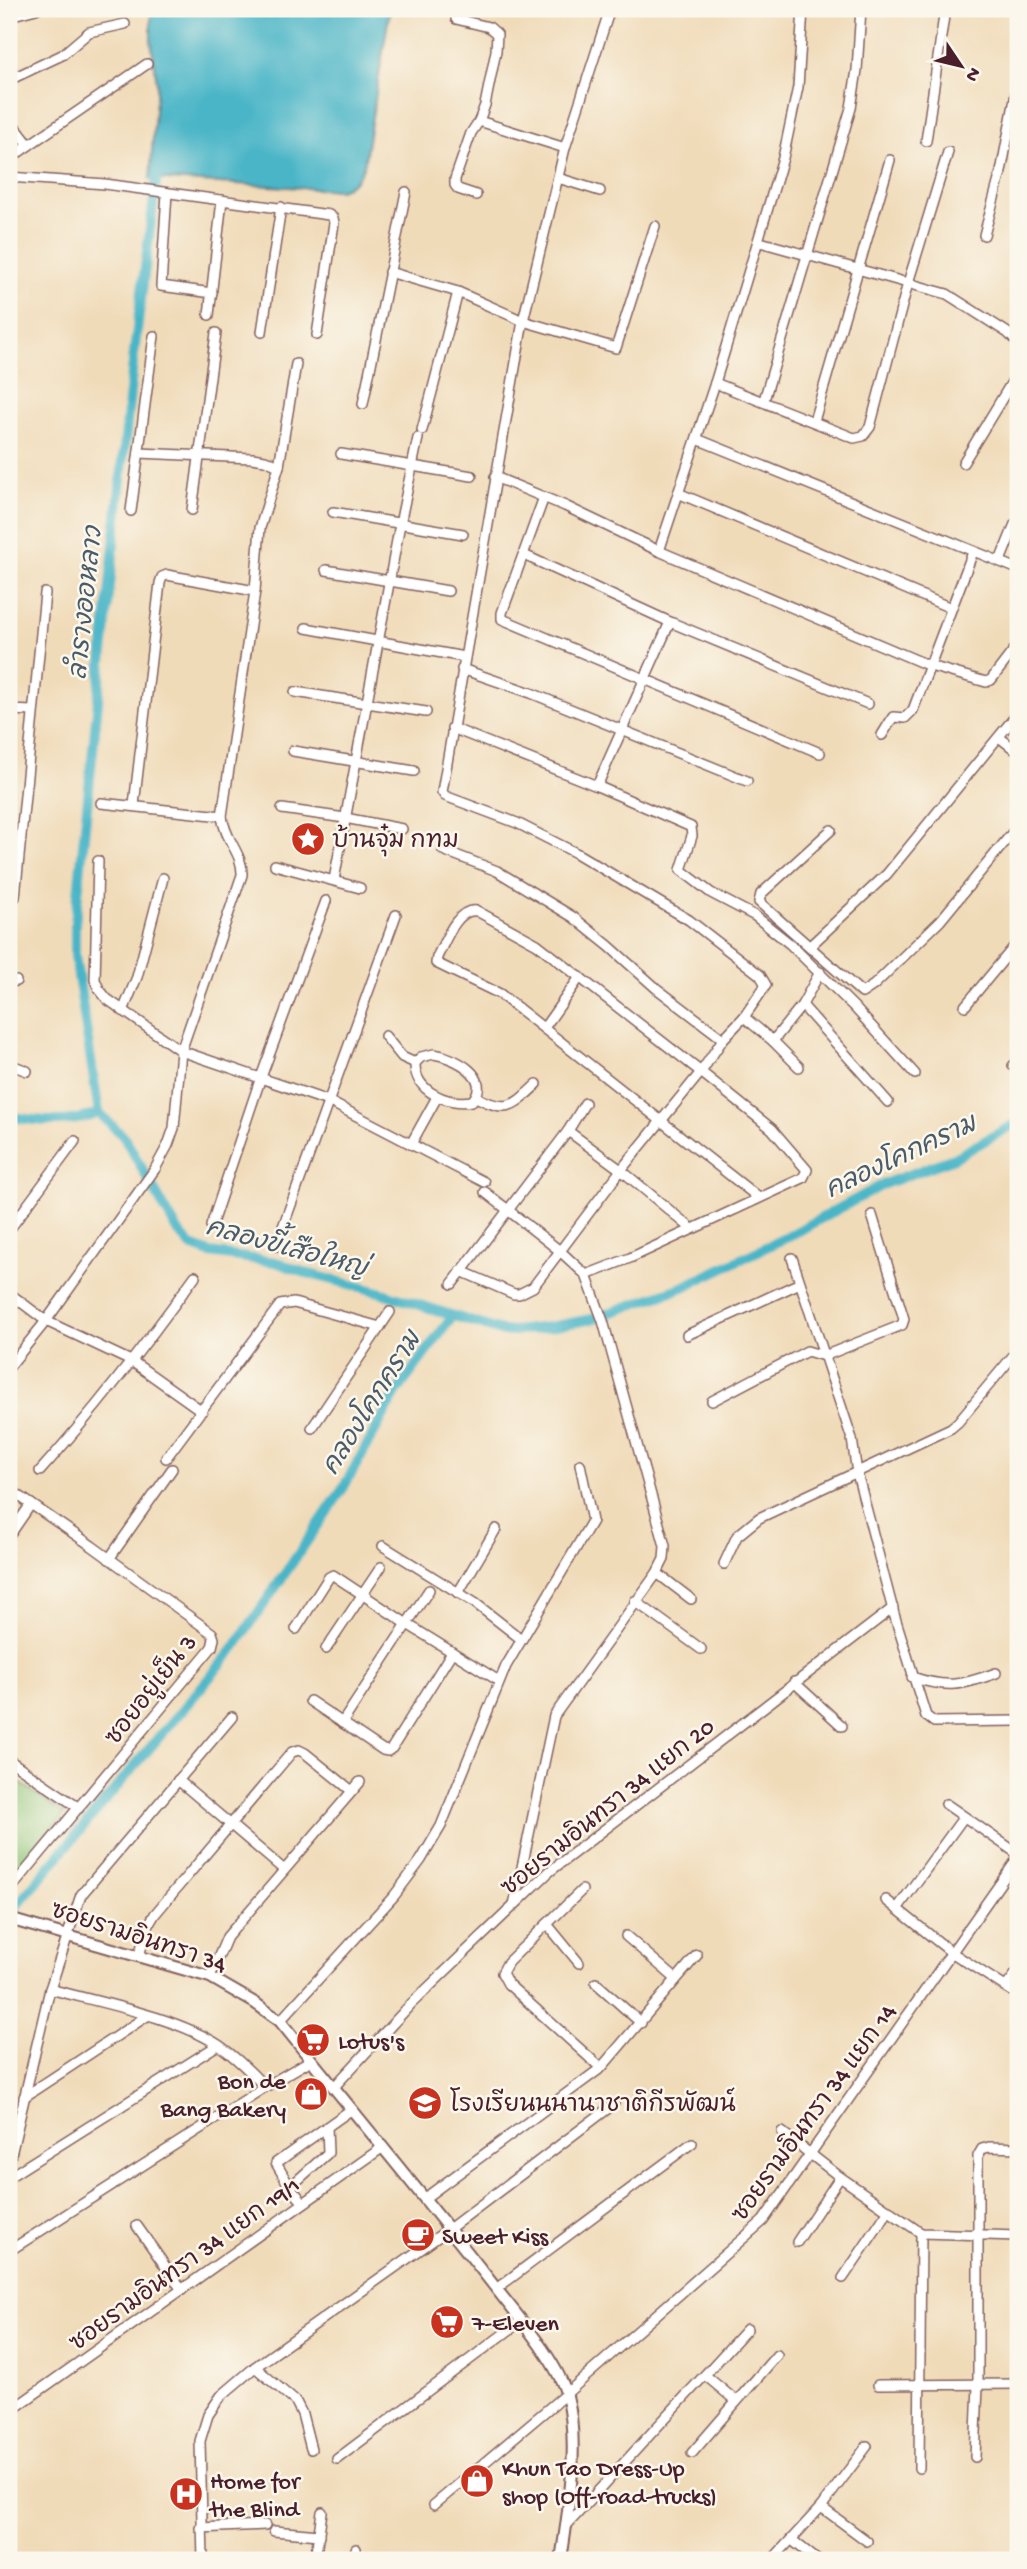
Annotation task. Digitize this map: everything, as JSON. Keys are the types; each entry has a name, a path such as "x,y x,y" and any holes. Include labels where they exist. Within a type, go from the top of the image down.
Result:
{"street":[{"path":"9,16 36,9"},
{"path":"461,1271 519,1294 533,1287 621,1170 701,1072 723,1039 744,1017 765,989 766,982 689,920 576,853 517,823 445,796 442,790 523,321 565,148 610,9"},
{"path":"659,551 760,242 783,158 798,87 803,9"},
{"path":"764,400 851,108 858,70 861,9"},
{"path":"926,141 945,9"},
{"path":"456,19 489,27 497,34 496,51 479,121 471,133 455,179 458,189 477,195"},
{"path":"9,79 62,55 89,32 125,24"},
{"path":"9,159 147,64"},
{"path":"984,236 1001,172 1018,83"},
{"path":"9,120 29,145"},
{"path":"479,121 565,148"},
{"path":"715,383 764,400 853,438 863,436 867,432 948,152"},
{"path":"814,421 890,160"},
{"path":"9,177 105,184 281,207 333,218 317,335"},
{"path":"558,178 600,191"},
{"path":"167,192 161,286 212,293"},
{"path":"363,404 406,192"},
{"path":"209,316 222,200"},
{"path":"262,332 281,207"},
{"path":"389,272 458,292 523,321 616,348 655,226"},
{"path":"760,242 947,294 1008,333 1018,343"},
{"path":"334,880 411,467 458,292"},
{"path":"192,510 216,333"},
{"path":"131,511 154,336"},
{"path":"9,1367 46,1321 155,1169 174,1128 181,1051 242,875 243,863 228,839 222,816 255,591 260,528 279,466 296,364"},
{"path":"963,463 1018,372"},
{"path":"697,439 1018,569"},
{"path":"139,453 252,458 279,466"},
{"path":"341,454 471,476"},
{"path":"495,477 659,551 930,666 986,682 991,680 1014,650"},
{"path":"678,493 951,608"},
{"path":"544,498 502,619 820,752"},
{"path":"334,512 463,534"},
{"path":"1000,561 1015,524"},
{"path":"882,735 893,717 905,718 912,713 973,552"},
{"path":"524,555 670,622 868,704"},
{"path":"326,570 448,591"},
{"path":"134,805 162,577 167,575 255,591"},
{"path":"15,897 45,593"},
{"path":"597,786 670,622"},
{"path":"306,628 464,657"},
{"path":"462,669 531,693 747,781"},
{"path":"295,692 426,712"},
{"path":"9,710 33,711"},
{"path":"810,946 887,874 1018,713"},
{"path":"453,728 691,827 692,836 681,870 711,893 755,916 790,944 855,1007 915,1074"},
{"path":"999,737 1018,752"},
{"path":"293,751 414,771"},
{"path":"101,803 222,816"},
{"path":"282,808 402,830"},
{"path":"831,830 761,894 759,899 762,906 862,993 940,921 1018,826"},
{"path":"443,850 497,871 573,917 656,988 723,1039"},
{"path":"98,860 96,986 107,999 181,1051 328,1101 411,1144 485,1187 507,1210 586,1275 601,1316 664,1546 664,1559 657,1573 554,1716 514,1905"},
{"path":"275,865 360,888"},
{"path":"123,1011 137,977 163,878"},
{"path":"211,1226 260,1080 326,901"},
{"path":"586,1275 692,1228 759,1198 803,1178 807,1170 772,1129 580,977 537,944 477,911 469,910 461,915 436,963 500,994 759,1198"},
{"path":"276,1246 396,915"},
{"path":"965,1006 1018,942"},
{"path":"773,1041 802,1005 820,972"},
{"path":"544,1028 580,977"},
{"path":"802,1005 888,1102"},
{"path":"744,1017 799,1067"},
{"path":"385,1036 402,1056 415,1063"},
{"path":"433,1054 457,1061 477,1079 479,1089 476,1097 472,1101 461,1103 437,1097 419,1082 414,1072 415,1063 421,1057 433,1054"},
{"path":"9,1064 27,1070"},
{"path":"476,1097 500,1108 520,1100 537,1084"},
{"path":"411,1144 437,1097"},
{"path":"452,1284 568,1131 585,1103"},
{"path":"568,1131 692,1228"},
{"path":"9,1230 75,1141"},
{"path":"712,1401 807,1351 824,1356 897,1329 903,1323 872,1215"},
{"path":"792,1258 852,1439 857,1473 893,1608 926,1716 933,1722 1018,1721"},
{"path":"40,1471 88,1418 133,1362 195,1276"},
{"path":"687,1335 800,1283"},
{"path":"9,1293 46,1321 133,1362 202,1411"},
{"path":"166,1458 280,1305 294,1303 380,1327"},
{"path":"312,1428 390,1312"},
{"path":"724,1563 737,1536 759,1518 958,1422 1018,1350"},
{"path":"280,2021 394,1896 421,1860 441,1826 499,1681 592,1521 580,1464"},
{"path":"109,1559 172,1469"},
{"name":"ซอยอยู่เย็น 3","path":"9,1891 212,1647 214,1639 212,1633 12,1491"},
{"path":"9,1535 31,1504"},
{"path":"458,1593 496,1529"},
{"path":"383,1546 475,1603 521,1639"},
{"path":"326,1649 381,1567"},
{"path":"657,1573 691,1599"},
{"path":"296,1629 330,1576 335,1575 499,1681"},
{"path":"342,1723 429,1590"},
{"path":"635,1601 701,1649"},
{"name":"ซอยรามอินทรา 34 แยก 20","path":"334,2087 412,2004 549,1872 793,1682 893,1608"},
{"path":"310,1701 388,1751 452,1653"},
{"path":"912,1677 953,1686 968,1684 996,1673"},
{"path":"793,1682 842,1726"},
{"path":"9,2163 50,1989 80,1895 232,1717"},
{"path":"139,1955 155,1914 292,1752 299,1750 352,1791"},
{"path":"9,1760 79,1808"},
{"path":"178,1780 283,1869"},
{"path":"210,1977 227,1937 360,1782"},
{"path":"946,1804 1018,1856"},
{"path":"897,1909 963,1818"},
{"name":"ซอยรามอินทรา 34 แยก 14","path":"434,2505 567,2393 763,2221 1018,1856"},
{"path":"582,1891 508,1962 502,1973 503,1978 601,2068"},
{"path":"886,1900 951,1952 1018,1995"},
{"name":"ซอยรามอินทรา 34","path":"9,1919 210,1977 280,2021 425,2198 521,2321 567,2393 572,2430 566,2526 561,2560"},
{"path":"547,1924 579,1963"},
{"path":"626,1936 676,1979"},
{"path":"425,2198 601,2068 697,1955"},
{"path":"1006,1987 1018,1971"},
{"path":"596,1983 641,2023"},
{"path":"50,1989 181,2027 218,2045 243,2064 265,2087"},
{"path":"24,2097 147,2016"},
{"path":"9,2177 218,2045"},
{"path":"9,2251 265,2087 312,2060"},
{"path":"203,2560 200,2528 200,2441 208,2415 221,2396 255,2367 449,2229 614,2104"},
{"path":"303,2202 290,2187 276,2162 352,2109"},
{"path":"290,2187 328,2153 327,2127"},
{"path":"782,2132 840,2177 921,2233 1018,2236"},
{"path":"496,2289 692,2143"},
{"name":"ซอยรามอินทรา 34 แยก 19/1","path":"9,2412 383,2147"},
{"path":"975,2457 978,2385 978,2155 982,2149 989,2147 1018,2148"},
{"path":"797,2242 840,2177"},
{"path":"842,2278 889,2210"},
{"path":"137,2225 182,2290"},
{"path":"919,2468 921,2233"},
{"path":"337,2459 521,2321"},
{"path":"566,2526 747,2329"},
{"path":"692,2453 777,2355"},
{"path":"255,2367 296,2402 312,2449"},
{"path":"705,2375 736,2401"},
{"path":"878,2385 1018,2384"},
{"path":"772,2560 821,2507 867,2445"},
{"path":"821,2507 867,2541"},
{"path":"315,2560 322,2512"},
{"path":"200,2528 265,2525"},
{"path":"274,2531 319,2535"},
{"path":"792,2540 817,2560"},
{"path":"354,2560 356,2550"}],"green space":[{"path":"9,1775 65,1814 9,1877"}],"water":[{"path":"151,9 390,9 364,165 358,177 339,190 150,179 157,83 151,40"}],"waterway":[{"name":"ลำรางออหลาว","path":"99,1113 75,956 75,923 134,353 158,167"},
{"name":"คลองโคกคราม","path":"99,1113 124,1137 177,1230 191,1246 210,1253 276,1262 504,1332 592,1319 683,1287 787,1237 884,1184 954,1158 1018,1122"},
{"name":"คลองขี้เสือใหญ่","path":"9,1116 54,1121 99,1113"},
{"name":"คลองโคกคราม","path":"9,1933 17,1905 232,1651 342,1490 396,1393 452,1317"}],"place":[{"name":"บ้านจุ๋ม กทม","path":"308,839"},
{"name":"Lotus's","path":"313,2040"},
{"name":"Bon de Bang Bakery","path":"311,2094"},
{"name":"โรงเรียนนนานาชาติกีรพัฒน์","path":"425,2103"},
{"name":"Sweet Kiss","path":"418,2235"},
{"name":"7-Eleven","path":"447,2322"},
{"name":"Khun Tao Dress-Up shop (Off-road-trucks)","path":"477,2481"},
{"name":"Home for the Blind","path":"186,2494"}]}
